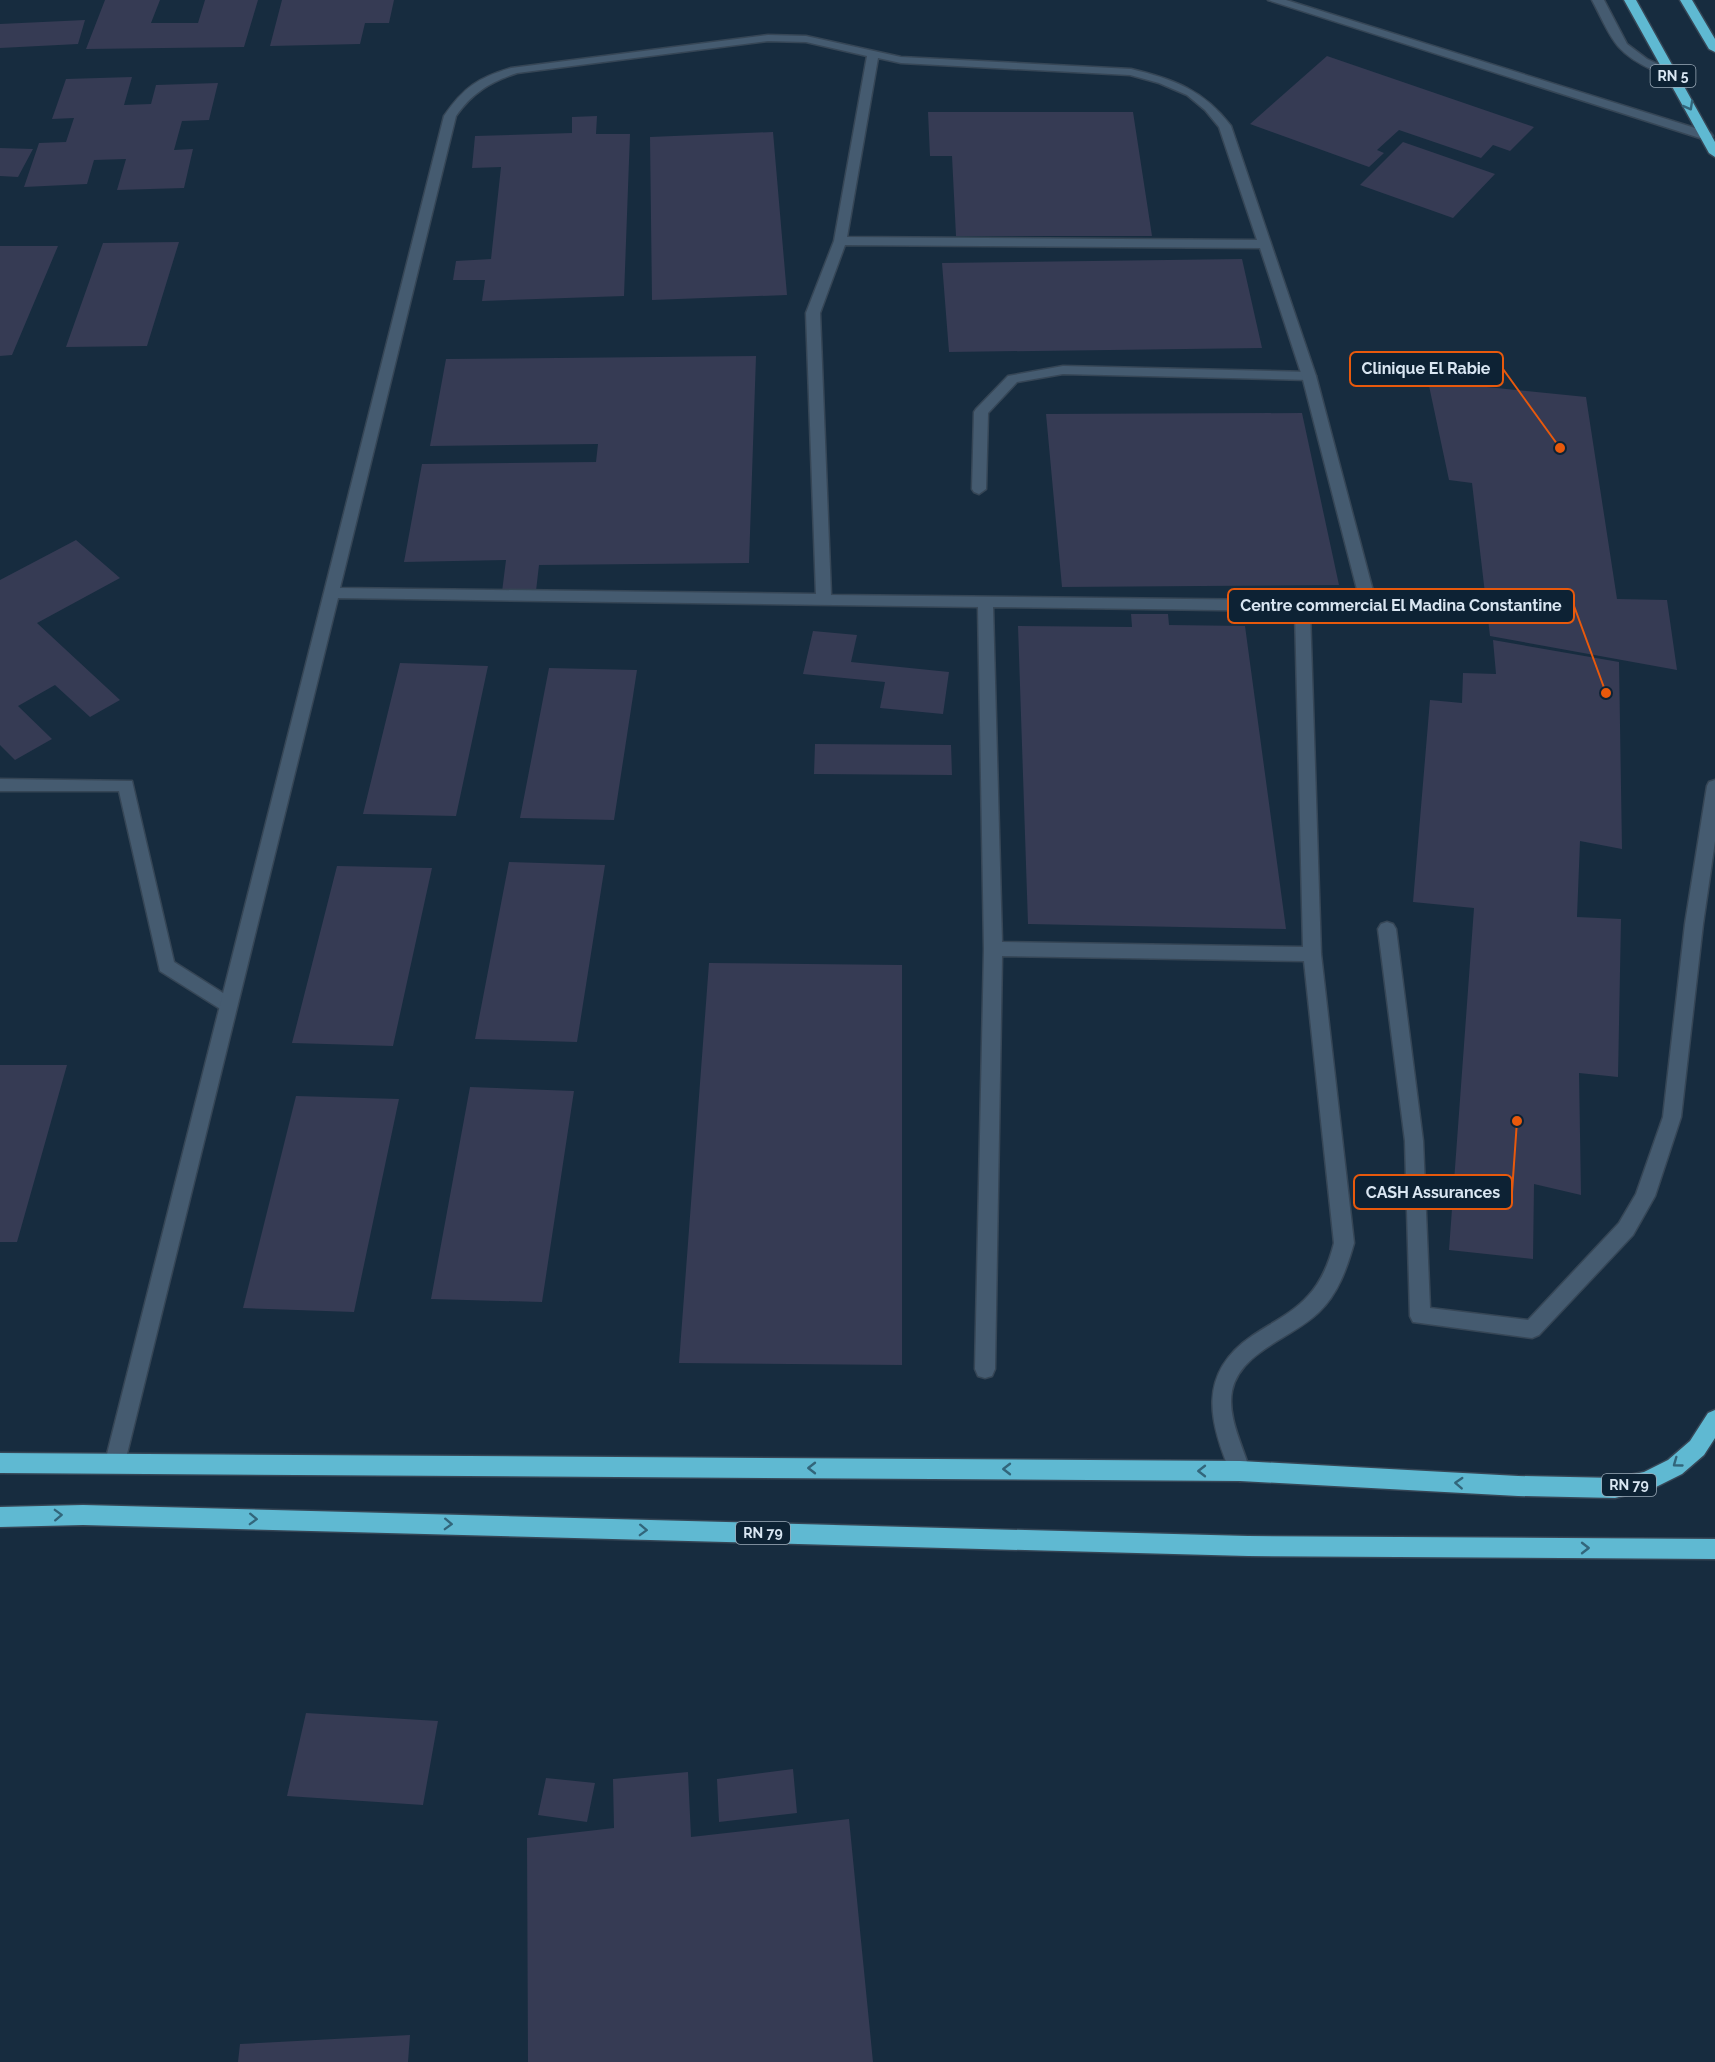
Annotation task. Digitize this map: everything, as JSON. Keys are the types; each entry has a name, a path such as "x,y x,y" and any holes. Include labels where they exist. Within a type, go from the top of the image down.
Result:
{"highway":[{"name":"RN 5","path":"1630,0 1715,153"},
{"path":"1686,0 1715,49"},
{"name":"RN 79","path":"0,1463 1240,1471 1518,1486 1615,1488 1647,1480 1674,1467 1697,1448 1715,1420"},
{"name":"RN 79","path":"0,1517 83,1515 1248,1546 1715,1549"}],"street":[{"path":"1274,0 1707,136"},
{"path":"1598,0 1622,46 1643,62 1671,74"},
{"path":"115,1462 436,163 450,116 464,96 484,81 515,70 768,38 806,39 901,60 1131,72 1163,81 1191,93 1209,107 1225,126 1266,244 1309,376 1369,606 331,593"},
{"path":"824,600 813,313 840,241 873,54"},
{"path":"840,241 1266,244"},
{"path":"978,489 981,412 1013,379 1063,370 1309,376"},
{"path":"985,602 993,949 985,1369"},
{"path":"1240,1471 1223,1413 1222,1390 1231,1370 1248,1351 1311,1307 1327,1288 1338,1266 1344,1243 1312,954 1302,606"},
{"path":"0,785 126,785 166,966 228,1005"},
{"path":"1387,929 1414,1141 1420,1316 1532,1329 1626,1229 1645,1196 1672,1117 1694,924 1715,786"},
{"path":"993,949 1312,954"}],"building":[{"path":"105,0 160,0 151,23 198,23 205,0 258,0 244,47 86,49"},
{"path":"282,0 394,0 389,23 365,23 360,44 270,46"},
{"path":"85,20 78,44 0,48 0,24"},
{"path":"1327,56 1534,127 1510,151 1493,145 1481,158 1399,130 1377,150 1384,153 1369,167 1250,124"},
{"path":"132,77 124,105 151,104 156,85 218,83 209,120 182,121 174,150 193,149 184,188 117,190 126,159 94,160 87,184 24,187 39,143 66,142 74,118 52,119 66,79"},
{"path":"928,112 1133,112 1152,236 956,236 952,156 930,156"},
{"path":"597,116 596,134 630,134 624,296 482,301 485,280 453,280 456,261 491,259 501,167 472,168 475,136 572,133 572,117"},
{"path":"773,132 787,295 652,300 650,137"},
{"path":"1403,142 1495,174 1453,218 1360,185"},
{"path":"0,148 33,149 18,177 0,176"},
{"path":"179,242 147,346 66,347 103,243"},
{"path":"0,246 58,246 12,355 0,356"},
{"path":"1242,259 1262,348 949,352 942,263"},
{"path":"756,356 749,563 539,565 536,591 502,592 506,560 404,562 422,464 596,462 598,444 430,446 446,359"},
{"path":"1428,381 1586,397 1617,599 1667,600 1677,670 1490,636 1472,483 1449,480"},
{"path":"1302,413 1339,585 1062,587 1046,414"},
{"path":"76,540 120,578 37,623 120,700 90,717 55,685 18,706 52,739 15,760 0,745 0,580"},
{"path":"1131,614 1168,614 1169,625 1245,626 1286,929 1028,924 1018,626 1132,627"},
{"path":"813,631 857,635 851,662 949,672 943,714 880,708 885,682 803,674"},
{"path":"1493,640 1619,662 1622,849 1580,841 1577,917 1621,919 1618,1077 1579,1073 1581,1195 1534,1184 1533,1259 1449,1250 1474,908 1413,902 1430,700 1462,703 1463,673 1496,674"},
{"path":"400,663 488,666 456,816 363,814"},
{"path":"549,668 637,670 614,820 520,818"},
{"path":"815,744 951,745 952,775 814,774"},
{"path":"509,862 605,865 577,1042 475,1039"},
{"path":"337,866 432,868 393,1046 292,1043"},
{"path":"709,963 902,965 902,1365 679,1363"},
{"path":"0,1065 67,1065 17,1242 0,1242"},
{"path":"470,1087 574,1091 542,1302 431,1299"},
{"path":"296,1096 399,1099 354,1312 243,1308"},
{"path":"306,1713 438,1721 423,1805 287,1796"},
{"path":"793,1769 797,1813 719,1822 717,1779"},
{"path":"688,1772 691,1837 849,1819 873,2062 528,2062 527,1838 614,1828 613,1779"},
{"path":"546,1778 595,1783 587,1822 538,1815"},
{"path":"410,2035 408,2062 238,2062 240,2044"}],"place":[{"name":"Clinique El Rabie","path":"1560,448"},
{"name":"Centre commercial El Madina Constantine","path":"1606,693"},
{"name":"CASH Assurances","path":"1517,1121"}]}
